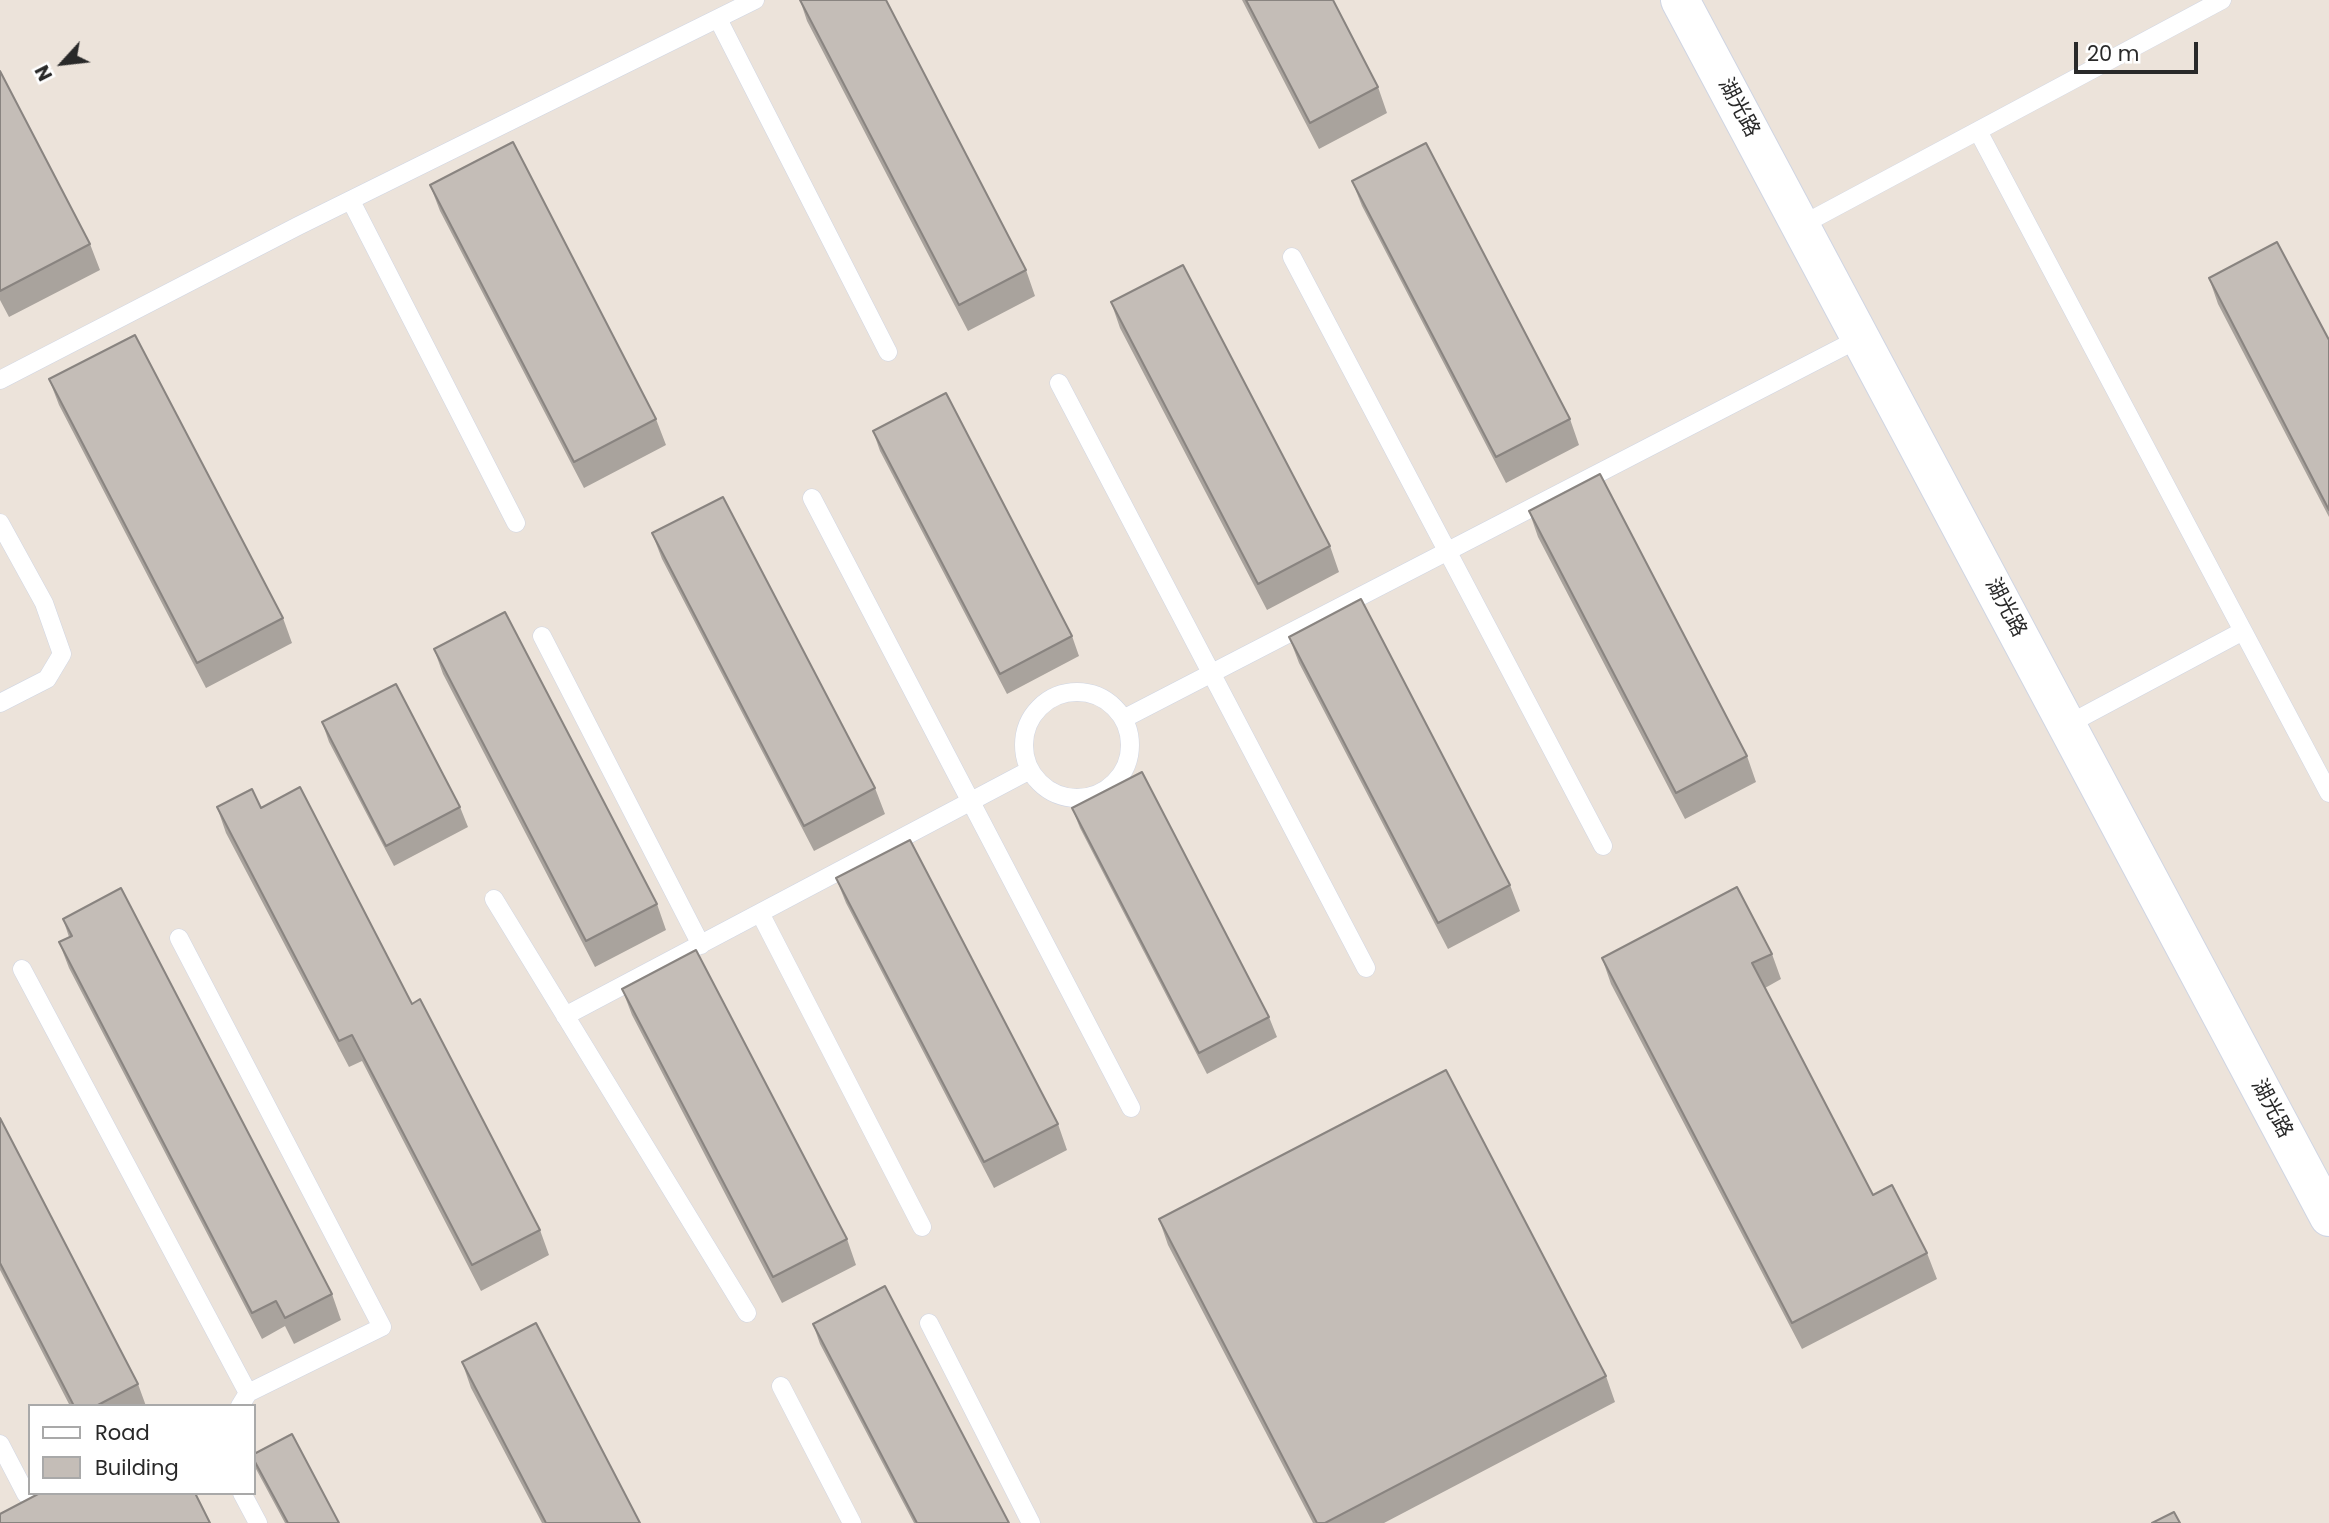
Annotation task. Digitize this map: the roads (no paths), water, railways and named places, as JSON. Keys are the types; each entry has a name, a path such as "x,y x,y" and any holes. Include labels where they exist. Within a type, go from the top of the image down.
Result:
{"street":[{"name":"湖光路","path":"1680,0 2329,1217"}],"lane":[{"path":"0,380 755,0"},
{"path":"1800,226 2222,0"},
{"path":"718,19 888,352"},
{"path":"1978,131 2329,793"},
{"path":"351,201 516,523"},
{"path":"1292,257 1603,846"},
{"path":"1125,718 1860,338"},
{"path":"1059,383 1366,968"},
{"path":"812,498 1131,1108"},
{"path":"0,523 44,603 62,654 47,680 0,703"},
{"path":"2067,725 2244,631"},
{"path":"542,636 701,944"},
{"path":"1074,691 1094,693 1111,703 1125,718 1130,738 1130,757 1122,774 1109,788 1093,797 1073,799 1056,794 1040,783 1030,770 1023,752 1024,734 1040,705 1055,695 1074,691"},
{"path":"565,1016 1030,770"},
{"path":"494,899 747,1312"},
{"path":"760,913 922,1227"},
{"path":"22,969 244,1400 382,1327 178,938"},
{"path":"929,1322 1031,1523"},
{"path":"781,1386 852,1523"},
{"path":"0,1444 26,1494"},
{"path":"243,1495 258,1523"}]}
